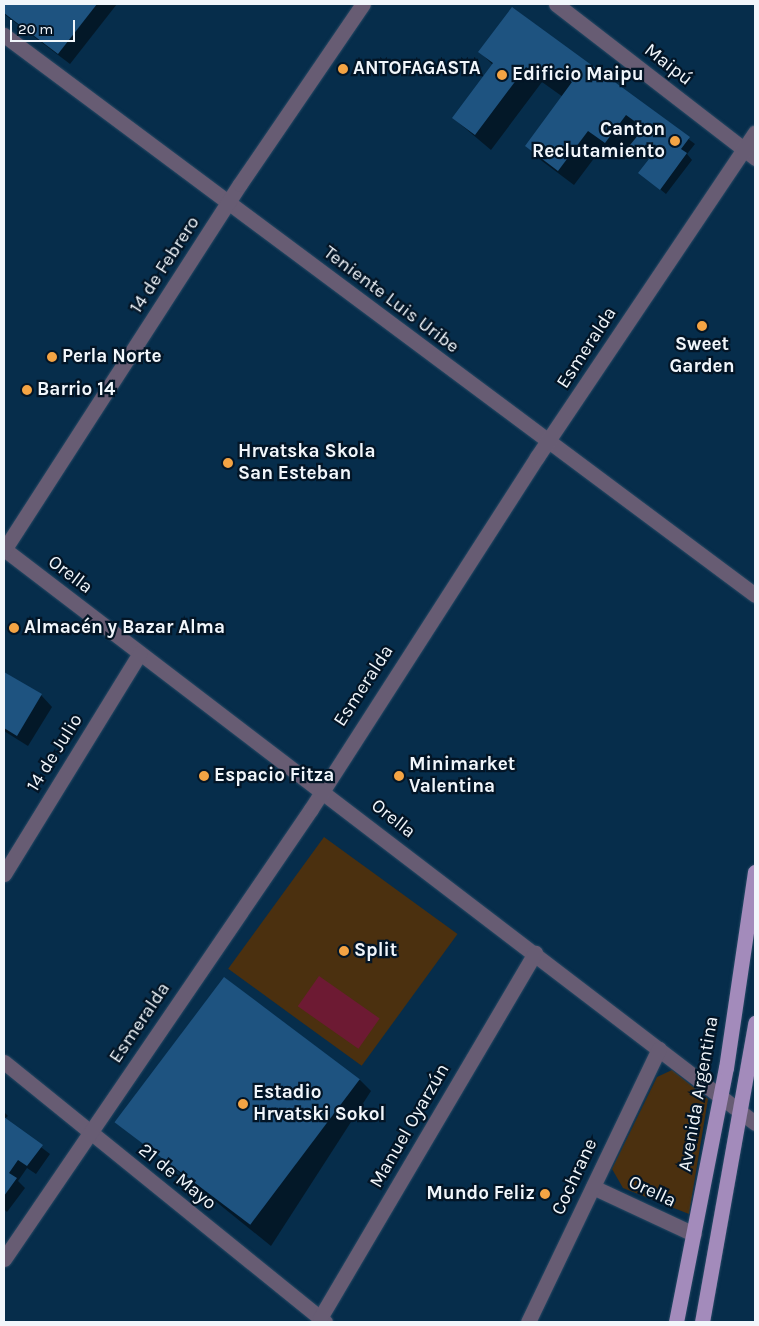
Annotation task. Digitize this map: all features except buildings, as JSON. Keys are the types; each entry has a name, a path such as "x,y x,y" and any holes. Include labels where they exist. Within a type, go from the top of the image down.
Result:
{"main road":[{"name":"Avenida Argentina","path":"676,1322 721,1096 755,872"},
{"path":"702,1322 755,1023"}],"street":[{"name":"14 de Febrero","path":"4,550 228,203 363,4"},
{"name":"Maipú","path":"556,4 749,154"},
{"name":"Teniente Luis Uribe","path":"4,35 755,595"},
{"name":"Esmeralda","path":"4,1259 322,790 548,442 749,154 755,133"},
{"name":"Orella","path":"4,550 322,790 755,1123"},
{"name":"14 de Julio","path":"4,874 140,653"},
{"name":"Manuel Oyarzún","path":"323,1320 535,954"},
{"name":"Cochrane","path":"528,1322 658,1048"},
{"name":"21 de Mayo","path":"4,1062 323,1320"},
{"name":"Orella","path":"592,1187 694,1234"}],"shaded area":[{"name":"Split","path":"324,837 457,934 362,1066 228,969"},
{"path":"319,976 380,1018 358,1049 298,1006"},
{"path":"672,1070 708,1099 689,1214 623,1188 612,1169 657,1077"}],"place":[{"name":"ANTOFAGASTA","path":"343,69"},
{"name":"Edificio Maipu","path":"502,75"},
{"name":"Canton Reclutamiento","path":"675,141"},
{"name":"Sweet Garden","path":"702,326"},
{"name":"Perla Norte","path":"52,357"},
{"name":"Barrio 14","path":"27,390"},
{"name":"Hrvatska Skola San Esteban","path":"228,463"},
{"name":"Almacén y Bazar Alma","path":"14,628"},
{"name":"Espacio Fitza","path":"204,776"},
{"name":"Minimarket Valentina","path":"399,776"},
{"name":"Split","path":"344,951"},
{"name":"Estadio Hrvatski Sokol","path":"243,1104"},
{"name":"Mundo Feliz","path":"545,1194"}]}
